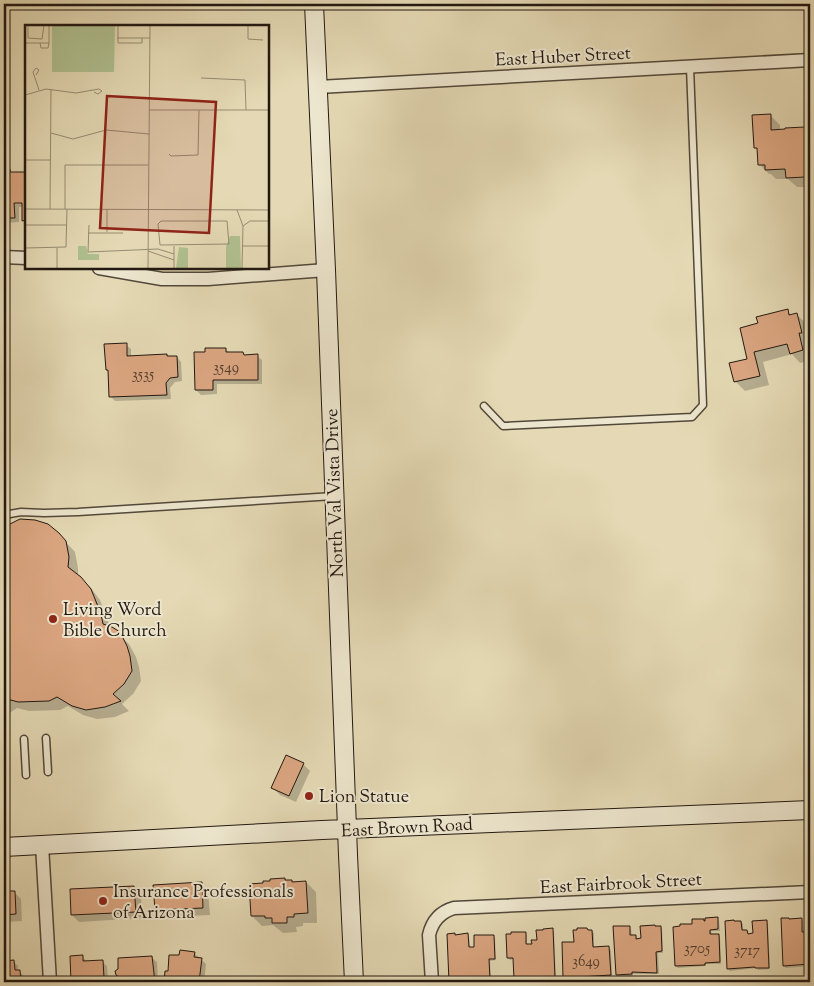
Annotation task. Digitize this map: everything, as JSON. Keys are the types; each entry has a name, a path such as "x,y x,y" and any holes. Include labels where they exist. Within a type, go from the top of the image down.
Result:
{"main road":[{"name":"North Val Vista Drive","path":"314,4 354,982"},
{"name":"East Brown Road","path":"4,847 810,810"}],"street":[{"name":"East Huber Street","path":"318,87 810,60"},
{"path":"4,257 25,258"},
{"path":"105,269 162,279 208,279 326,270"},
{"path":"42,845 50,982"},
{"name":"East Fairbrook Street","path":"432,982 431,929 441,914 454,908 810,892"}],"lane":[{"path":"484,406 503,426 692,417 703,405 690,66"},
{"path":"4,515 21,512 78,512 334,496"},
{"path":"46,738 48,772"},
{"path":"24,740 26,775"}],"building":[{"path":"771,114 771,130 805,127 806,141 810,141 810,173 805,173 805,177 786,178 785,169 765,170 765,165 758,165 757,148 754,148 752,115"},
{"path":"4,169 10,169 10,172 25,172 25,220 22,221 22,203 14,203 15,218 4,218"},
{"path":"788,309 789,315 797,313 802,333 799,333 803,350 790,354 787,344 754,352 760,376 734,382 729,363 747,359 740,328 758,323 756,317"},
{"path":"127,343 127,356 167,354 167,356 177,356 178,377 170,378 166,383 167,395 109,397 108,370 106,370 104,344"},
{"path":"205,348 226,348 226,352 243,352 244,355 258,354 258,380 213,380 213,390 195,390 194,352 205,352"},
{"name":"Living Word Bible Church","path":"20,519 35,520 48,524 59,533 66,541 69,557 68,567 81,577 91,589 103,624 120,632 127,646 132,671 124,684 113,694 121,701 105,707 86,710 72,706 57,697 49,701 18,702 7,699 4,701 4,527"},
{"path":"286,755 304,763 289,796 271,788"},
{"path":"285,878 285,880 292,880 292,882 306,881 308,913 294,914 294,917 287,917 287,923 272,923 272,918 251,916 249,884"},
{"path":"202,882 203,908 155,910 153,885"},
{"name":"Insurance Professionals of Arizona","path":"134,886 136,912 71,915 70,889"},
{"path":"4,891 15,891 16,914 4,915"},
{"path":"718,917 718,929 710,930 710,934 719,934 720,962 705,963 705,965 675,966 673,927 680,926 680,924 692,924 692,919 704,919 705,921 705,918"},
{"path":"781,918 802,918 802,932 809,932 808,919 810,919 810,964 783,966"},
{"path":"767,920 769,968 727,969 725,921 741,921 742,930 747,930 748,934 753,933 752,921"},
{"path":"613,926 630,926 630,935 636,935 636,939 641,938 640,926 661,926 662,951 656,952 657,973 632,972 632,974 616,975"},
{"path":"553,928 555,978 527,977 527,979 514,979 513,958 507,958 506,934 526,932 526,944 532,944 531,940 537,940 536,930"},
{"path":"577,928 592,930 593,947 609,946 611,975 563,978 562,942 574,942 573,930 577,930"},
{"path":"455,933 455,935 468,933 469,947 474,947 474,935 494,935 495,959 489,959 490,980 449,982 447,934"},
{"path":"180,950 195,952 194,957 202,958 199,982 164,982 165,971 168,971 169,955 179,955"},
{"path":"83,955 83,961 103,960 104,978 107,978 107,982 71,982 70,956"},
{"path":"152,956 155,982 119,982 119,977 115,971 118,969 118,958"},
{"path":"14,960 15,970 20,970 21,982 4,982 4,961"}],"place":[{"name":"Living Word Bible Church","path":"53,619"},
{"name":"Lion Statue","path":"309,796"},
{"name":"Insurance Professionals of Arizona","path":"103,901"}]}
